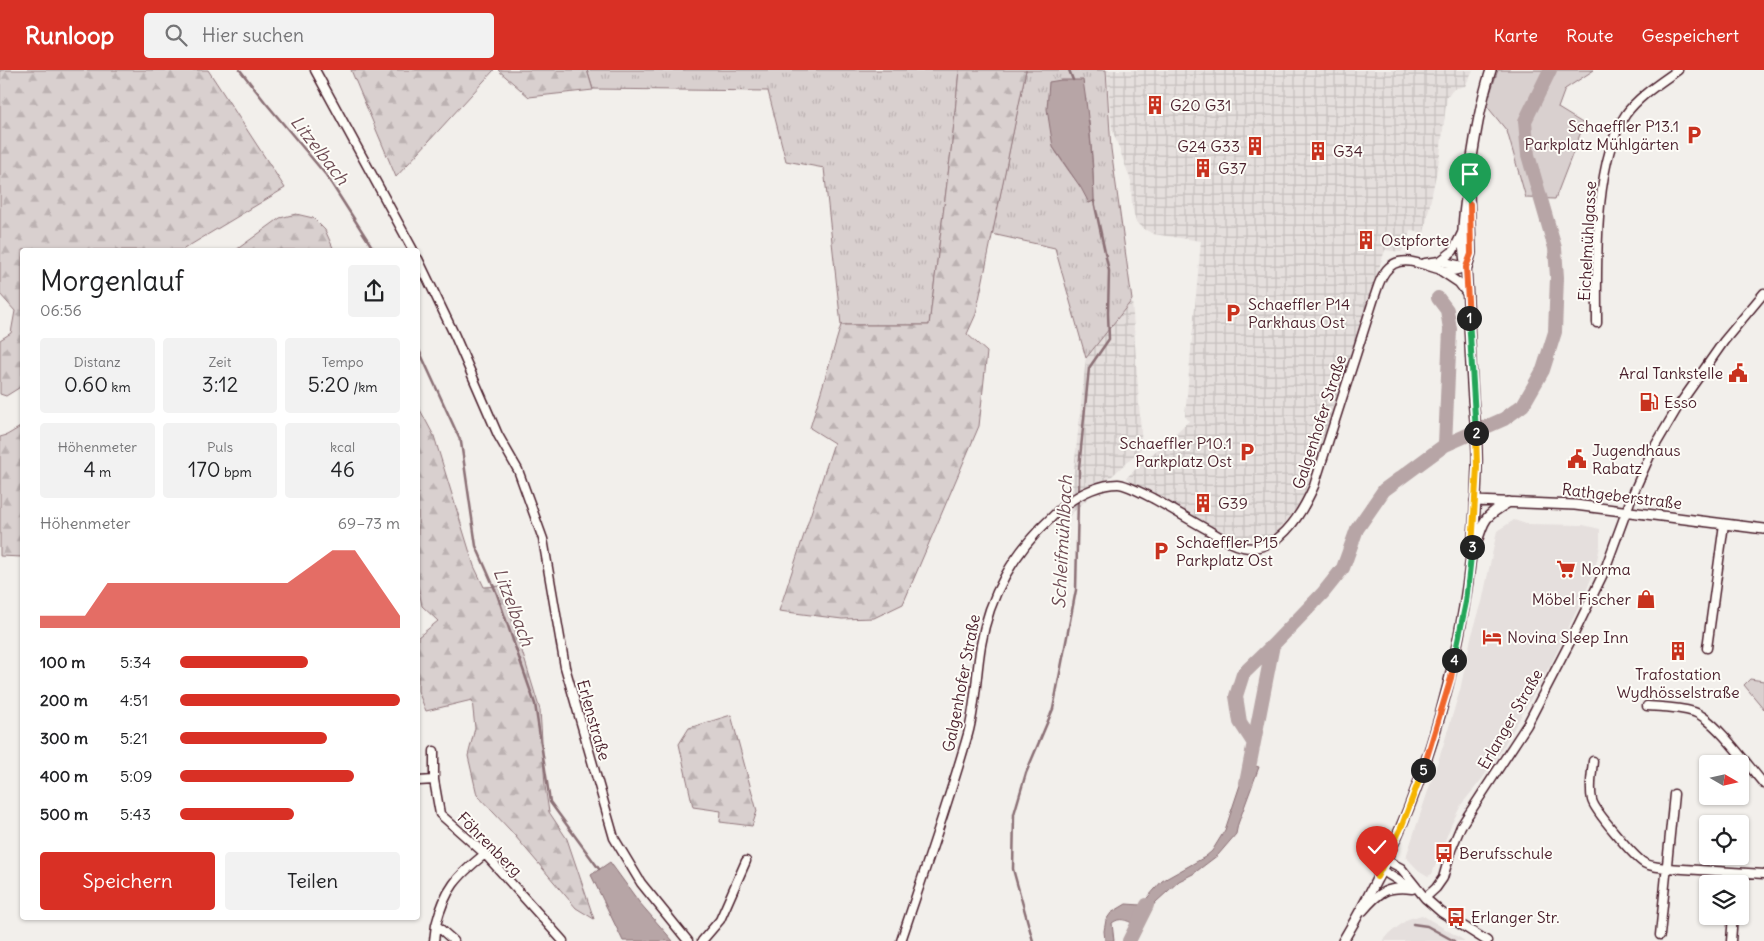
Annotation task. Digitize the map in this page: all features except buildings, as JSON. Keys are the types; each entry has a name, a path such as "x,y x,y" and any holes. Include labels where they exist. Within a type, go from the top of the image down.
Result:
{"street":[{"path":"315,70 412,248"},
{"path":"1343,941 1359,915 1386,860 1422,774 1451,678 1466,602 1471,562 1477,450 1468,295 1463,253 1464,205 1471,154 1482,99 1491,70"},
{"name":"Eichelmühlgasse","path":"1597,323 1597,261 1601,202 1614,135 1634,104 1678,70"},
{"path":"1466,267 1471,254 1468,184"},
{"path":"1438,265 1454,248 1463,231"},
{"name":"Galgenhofer Straße","path":"901,941 942,824 970,727 981,644 987,618 994,596 1018,553 1068,502 1093,489 1120,484 1148,496 1230,542 1243,547 1255,547 1269,543 1282,535 1301,512 1314,486 1381,279 1385,272 1394,263 1410,262 1438,265 1452,271 1466,267"},
{"name":"Erlenstraße","path":"420,263 455,336 498,435 518,470 543,538 565,667 614,838 641,883 688,941"},
{"name":"Galgenhofer Straße","path":"1438,265 1459,283 1468,295"},
{"name":"Erlanger Straße","path":"1425,898 1443,878 1451,850 1461,826 1527,725 1597,589 1626,512 1652,451 1679,405 1724,341 1764,293"},
{"name":"Rathgeberstraße","path":"1475,501 1567,504 1764,530"},
{"path":"1471,562 1482,525 1490,513 1510,502"},
{"path":"1707,648 1724,524"},
{"path":"1647,706 1686,710 1703,717 1715,727 1764,784"},
{"name":"Föhrenberg","path":"434,751 434,780 440,814 486,854 563,941"},
{"path":"1594,761 1591,798 1596,808 1628,848 1643,863 1666,868 1764,874"},
{"path":"420,781 434,780"},
{"path":"1660,934 1674,794"},
{"path":"434,941 442,903 462,873 486,854"},
{"path":"1386,860 1401,868 1425,898"},
{"path":"702,941 720,920 746,861"},
{"path":"1381,870 1425,898 1444,915 1485,940"},
{"path":"1359,915 1373,899 1384,891 1393,888 1412,889"},
{"path":"436,925 454,941"},
{"path":"1731,941 1732,925"}],"shaded area":[{"path":"1107,70 1473,70 1465,86 1454,89 1447,96 1440,155 1424,233 1410,231 1406,246 1401,252 1385,250 1309,485 1295,510 1278,531 1260,540 1241,540 1232,537 1126,478 1189,421 1185,416 1201,241 1153,234 1136,222 1132,206 1131,181 1112,129"},
{"path":"1083,80 1090,140 1094,201 1089,203 1053,147 1047,109 1049,82"},
{"path":"1132,300 1142,448 1069,516 1086,358"},
{"path":"1514,520 1526,524 1583,525 1600,529 1600,546 1595,569 1551,664 1499,754 1461,805 1432,874 1428,876 1418,870 1406,857 1460,690 1497,531"},
{"path":"1247,764 1259,767 1236,834 1218,855 1193,874 1179,881 1156,902 1143,918 1134,924 1126,920 1112,923 1114,941 1105,941 1106,920 1111,913 1126,904 1141,905 1162,881 1205,857 1212,851 1225,830"},
{"path":"610,862 639,902 673,941 623,941 591,875"},
{"path":"1422,915 1465,941 1383,941 1408,919"}],"green space":[{"path":"0,70 208,70 285,188 185,248 20,248 20,387 6,396 0,394 0,340 11,333 15,311 0,294"},
{"path":"351,70 494,70 396,177"},
{"path":"498,70 587,70 593,90 529,97"},
{"path":"587,70 959,70 952,143 929,325 841,325 824,168 786,161 768,91 593,89"},
{"path":"959,70 1026,70 976,314 967,334 987,352 979,426 903,604 874,618 842,619 779,611 834,443 810,428 841,325 929,325 952,143"},
{"path":"1026,70 1106,70 1111,149 1132,300 1086,358 1055,248 992,234","holes":["1089,120 1094,200 1082,188 1053,147"]},
{"path":"1498,70 1594,70 1565,89 1558,108 1584,124 1555,199 1526,198 1507,131 1486,105"},
{"path":"296,214 313,218 325,230 333,248 239,248 280,218"},
{"path":"420,410 434,436 474,566 484,587 502,586 540,710 545,786 549,812 567,839 594,919 576,908 510,830 477,795 468,756 475,728 472,700 426,711 420,696 420,635 438,621 422,606 420,596"},
{"path":"20,427 20,557 0,556 0,437"},
{"path":"1750,679 1764,681 1764,709 1744,685"},
{"path":"731,715 757,811 752,826 720,822 721,811 693,807 679,744 689,728"}],"waterway":[{"name":"Litzelbach","path":"240,70 326,175 373,248"},
{"name":"Schleifmühlbach","path":"1069,70 1073,80"},
{"path":"1246,783 1273,645 1323,593 1343,568 1357,529 1384,490 1445,445 1504,419 1523,405 1543,370 1555,332 1557,277 1555,248 1528,155 1525,121 1550,70"},
{"name":"Schleifmühlbach","path":"1079,493 1079,468 1089,368 1109,339 1109,271 1094,201"},
{"path":"1438,298 1447,310 1450,329 1445,445"},
{"name":"Litzelbach","path":"420,352 461,442 476,546 497,594 535,704 550,802 599,869"},
{"name":"Schleifmühlbach","path":"1033,941 1013,869 1014,814 1026,773 1053,709 1076,590 1078,499"},
{"path":"1253,742 1240,722 1236,696 1243,674 1273,645"},
{"path":"1129,941 1147,905"},
{"path":"1413,924 1427,926 1454,941"}],"place":[{"name":"G20 G31","path":"1155,105"},
{"name":"Schaeffler P13.1 Parkplatz Mühlgärten","path":"1694,135"},
{"name":"G24 G33","path":"1255,146"},
{"name":"G34","path":"1318,151"},
{"name":"G37","path":"1203,168"},
{"name":"Ostpforte","path":"1366,240"},
{"name":"Schaeffler P14 Parkhaus Ost","path":"1233,313"},
{"name":"Aral Tankstelle","path":"1738,373"},
{"name":"Esso","path":"1649,402"},
{"name":"Schaeffler P10.1 Parkplatz Ost","path":"1247,452"},
{"name":"Jugendhaus Rabatz","path":"1577,459"},
{"name":"G39","path":"1203,503"},
{"name":"Schaeffler P15 Parkplatz Ost","path":"1161,551"},
{"name":"Norma","path":"1566,569"},
{"name":"Möbel Fischer","path":"1646,599"},
{"name":"Novina Sleep Inn","path":"1492,637"},
{"name":"Trafostation Wydhösselstraße","path":"1678,651"},
{"name":"Berufsschule","path":"1444,853"},
{"name":"Erlanger Str.","path":"1456,917"}],"route":[{"path":"1377,877 1401,828 1422,774 1451,678 1466,602 1471,562 1477,467 1466,267 1471,254 1470,204"}]}
